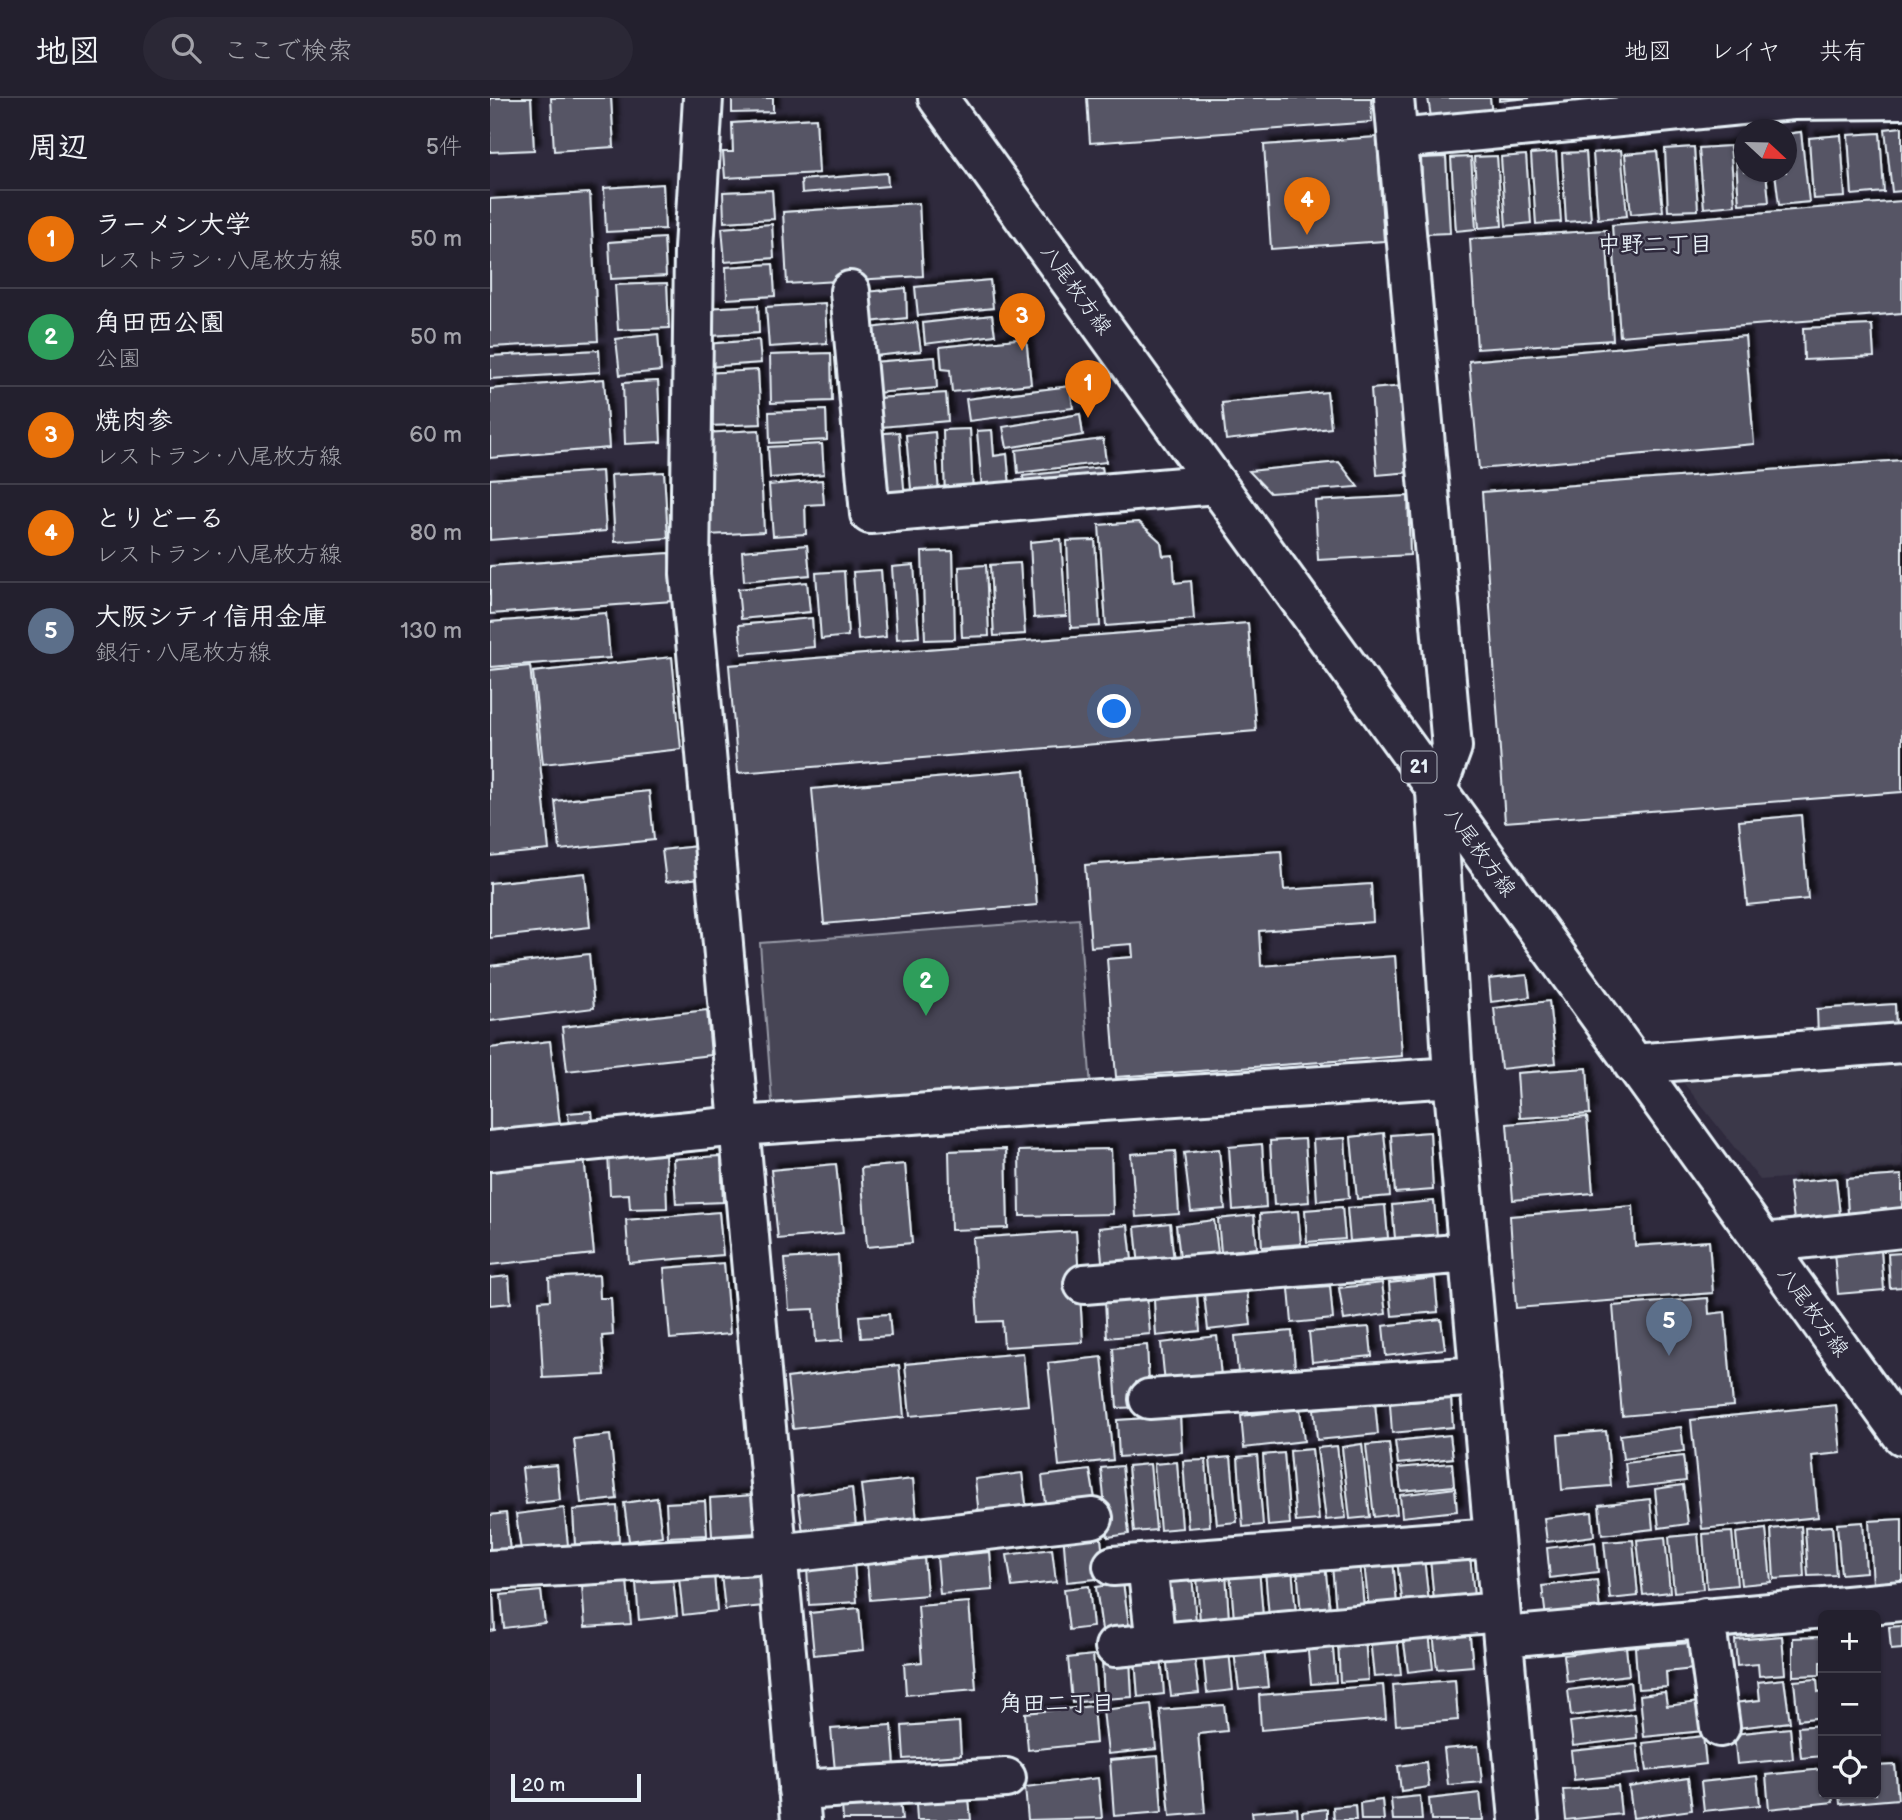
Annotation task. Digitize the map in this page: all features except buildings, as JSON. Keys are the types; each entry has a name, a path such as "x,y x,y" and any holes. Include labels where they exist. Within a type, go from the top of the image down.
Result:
{"street":[{"path":"703,98 694,249 690,574 800,1805 1006,1777"},
{"name":"八尾枚方線","path":"938,98 1902,1435"},
{"path":"1394,98 1452,747 1436,791 1453,1077 1519,1820"},
{"path":"1398,139 1792,99 1902,99"},
{"path":"850,291 870,514 1216,484"},
{"path":"1633,1064 1902,1043"},
{"path":"490,1151 739,1126 1453,1077"},
{"path":"1763,1243 1902,1228"},
{"path":"1084,1284 1469,1253"},
{"path":"1149,1399 1480,1376"},
{"path":"490,1570 778,1554 1093,1518"},
{"path":"1156,1644 1130,1565 1494,1538"},
{"path":"1115,1647 1502,1625 1705,1618 1902,1601"},
{"path":"1705,1618 1720,1727"}],"shaded area":[{"path":"1079,919 1091,1089 787,1112 772,1102 760,943"},
{"path":"1902,1053 1902,1168 1760,1180 1675,1072"}],"place":[{"name":"とりどーる","path":"1307,235"},
{"name":"焼肉参","path":"1022,351"},
{"name":"ラーメン大学","path":"1088,418"},
{"name":"角田西公園","path":"926,1016"},
{"name":"大阪シティ信用金庫","path":"1669,1356"}],"district":[{"name":"中野二丁目","path":"1655,245"},
{"name":"角田二丁目","path":"1057,1704"}]}
